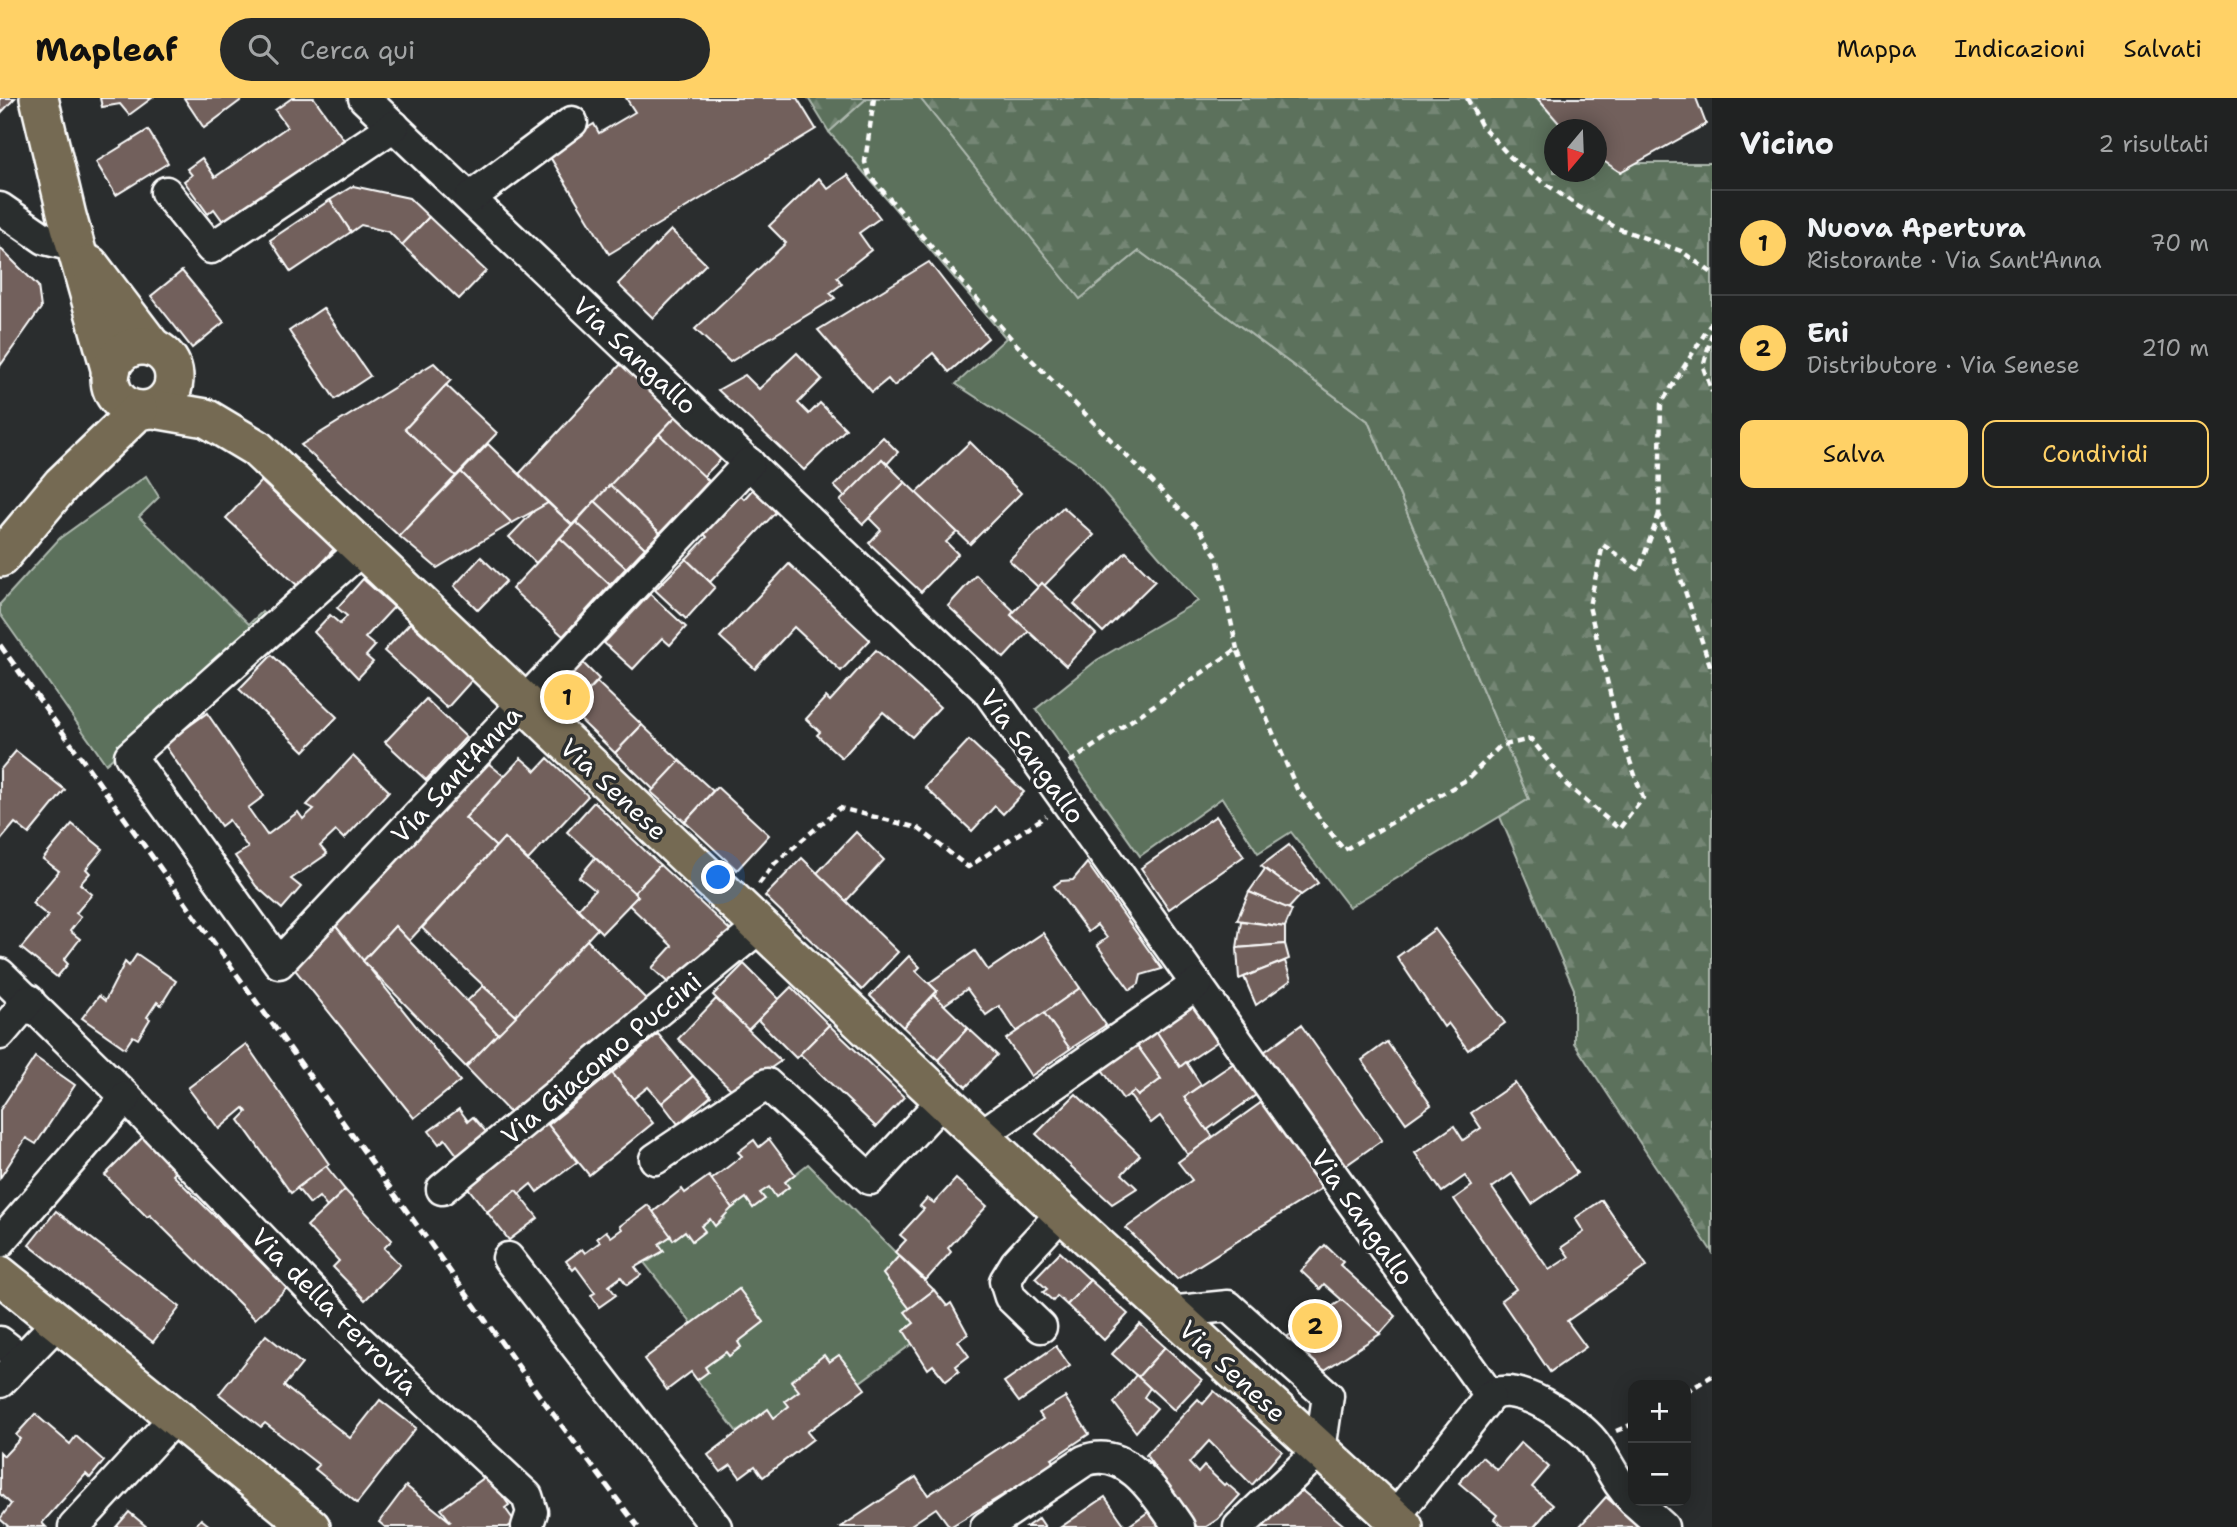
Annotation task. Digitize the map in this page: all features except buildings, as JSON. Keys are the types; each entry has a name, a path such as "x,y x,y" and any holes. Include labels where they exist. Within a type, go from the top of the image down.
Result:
{"main road":[{"name":"Via Senese","path":"39,98 110,375"},
{"name":"Via Senese","path":"77,247 161,354 226,413 256,448 980,1136 1399,1522"},
{"path":"0,558 62,484 146,410 169,397 173,388 173,369 161,354 131,348 122,353 62,484"},
{"path":"110,375 115,396 130,408 146,410"},
{"name":"Via Senese","path":"146,410 206,418 256,448"},
{"path":"0,1275 311,1527"}],"street":[{"name":"Via Sangallo","path":"364,98 979,681 1490,1396"},
{"path":"470,198 572,122"},
{"path":"166,192 211,248 394,126"},
{"path":"0,208 45,239 77,247"},
{"name":"Via Sant'Anna","path":"362,549 130,756 279,963 749,463"},
{"name":"Via Giacomo Puccini","path":"442,1189 750,918"},
{"name":"Via della Ferrovia","path":"0,974 126,1097 358,1339 527,1496 532,1512 527,1527"},
{"path":"980,1136 1198,984"},
{"path":"0,1034 29,1000"},
{"path":"655,1159 767,1084 870,1178 943,1100"},
{"path":"0,1242 126,1097"},
{"path":"1041,1326 1010,1297 1005,1281 1016,1263 1062,1213"},
{"path":"508,1258 716,1527"},
{"path":"0,1382 11,1351 59,1321"},
{"path":"1399,1522 1490,1396 1501,1392 1519,1394 1542,1402 1590,1438 1613,1478 1628,1495"},
{"path":"74,1527 176,1416"},
{"path":"1239,1527 1320,1451"},
{"path":"986,1527 1084,1461 1104,1458 1128,1466 1154,1493 1179,1527"},
{"path":"1639,1506 1663,1527"}],"path":[{"path":"874,98 865,162 869,175 1016,344 1200,530 1217,557 1237,649 1297,789 1344,850 1468,779 1500,746 1531,739 1567,785 1619,829 1643,798 1619,730 1589,606 1603,545 1639,570 1658,514 1661,404 1712,322"},
{"path":"1467,98 1481,125 1515,162 1617,228 1681,251 1712,273"},
{"path":"1712,333 1703,367 1712,392"},
{"path":"1658,514 1712,671"},
{"path":"1049,777 1237,649"},
{"path":"750,918 775,863 840,808 918,828 968,867 1067,803"},
{"path":"1691,1389 1712,1376"}],"green space":[{"path":"808,98 867,98 829,132"},
{"path":"867,98 920,98 1080,298 1139,251 1368,421 1529,799 1349,907 1291,832 1258,853 1222,798 1140,856 1036,709 1097,660 1198,601 1081,466 956,384 1006,338 829,132"},
{"path":"920,98 1564,98 1583,119 1544,119 1544,182 1607,182 1607,142 1632,163 1712,163 1712,1252 1574,1043 1574,989 1500,817 1529,799 1368,421 1139,251 1080,299"},
{"path":"146,476 159,497 139,517 249,624 262,612 272,622 106,764 0,614 0,604 60,538"},
{"path":"808,1164 899,1256 883,1274 910,1309 906,1312 914,1323 904,1331 913,1343 860,1382 839,1355 829,1362 824,1356 791,1380 799,1391 786,1401 789,1406 774,1418 767,1410 737,1432 697,1380 708,1372 705,1367 726,1352 729,1356 741,1347 738,1342 764,1322 739,1289 692,1324 643,1261 649,1261 663,1251 659,1244 671,1236 674,1239 685,1231 692,1240 701,1226 710,1219 715,1226 725,1218 723,1215 746,1198 753,1208 760,1193 769,1187 776,1196 789,1187 785,1182"}],"railway":[{"path":"0,645 539,1395 638,1527"}],"place":[{"name":"Nuova Apertura","path":"567,697"},
{"name":"Eni","path":"1315,1326"}]}
